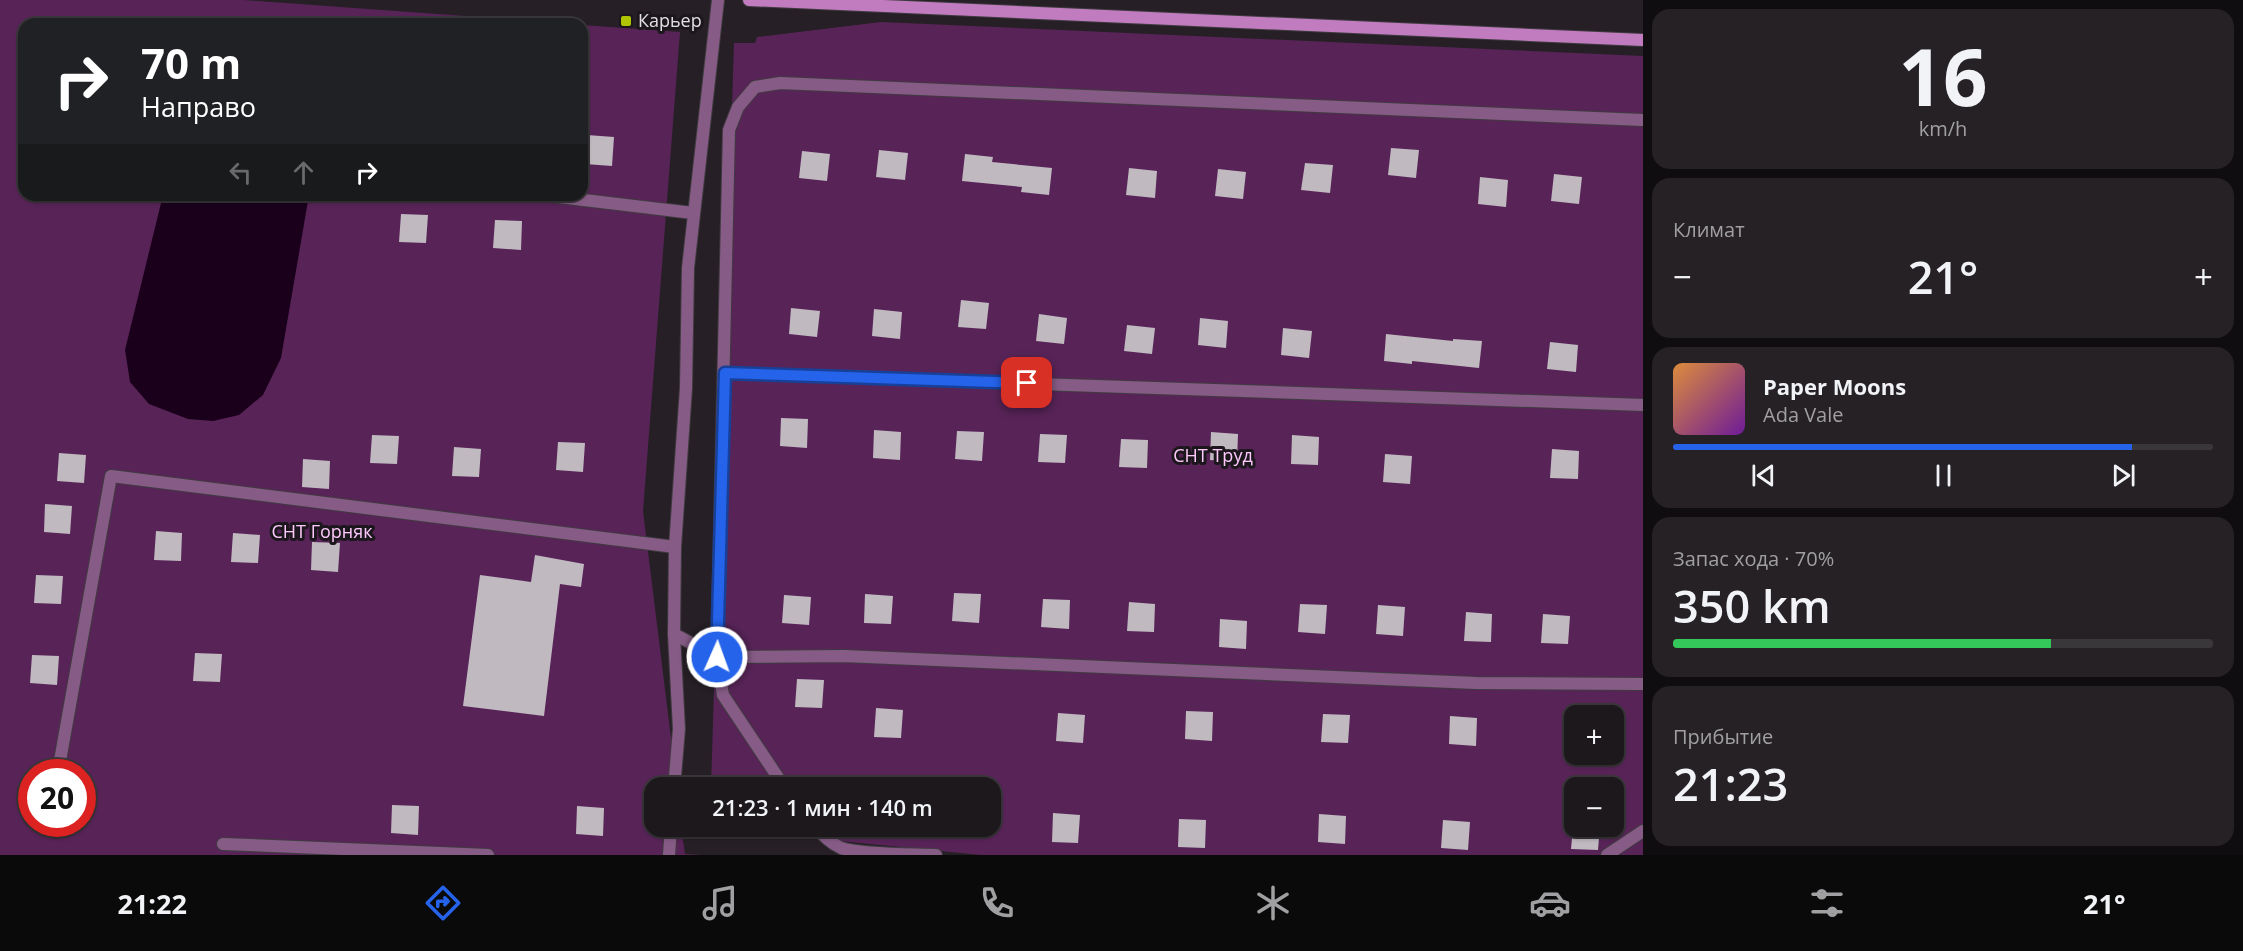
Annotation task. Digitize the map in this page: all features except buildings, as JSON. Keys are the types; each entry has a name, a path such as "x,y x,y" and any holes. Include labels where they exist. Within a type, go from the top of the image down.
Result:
{"street":[{"path":"675,777 679,729 674,634 675,547 686,388 688,267 718,0"},
{"path":"749,0 1643,40"},
{"path":"778,777 723,695 717,657 729,130 738,107 755,87 780,83 1643,120"},
{"path":"588,200 693,213"},
{"path":"725,373 1643,405"},
{"path":"60,759 111,476 675,547"},
{"path":"674,634 717,657 844,656 1476,683 1643,684"},
{"path":"1607,855 1643,831"},
{"path":"669,855 670,837"},
{"path":"825,837 841,848 864,852 936,855"},
{"path":"223,844 488,855"}],"green space":[{"name":"СНТ Горняк","path":"0,0 243,0 492,18 18,18 18,201 588,201 588,25 680,32 643,511 676,777 644,777 644,837 682,837 685,854 703,855 0,855"},
{"name":"СНТ Труд","path":"881,22 1643,56 1643,855 981,855 800,837 1001,837 1001,777 711,777 734,43 755,43 757,37"}],"shaded area":[{"path":"162,201 308,201 281,358 263,395 239,415 213,421 188,419 149,404 130,382 125,350"}],"place":[{"name":"Карьер","path":"626,21"}],"route":[{"path":"717,657 725,373 1027,383"}]}
